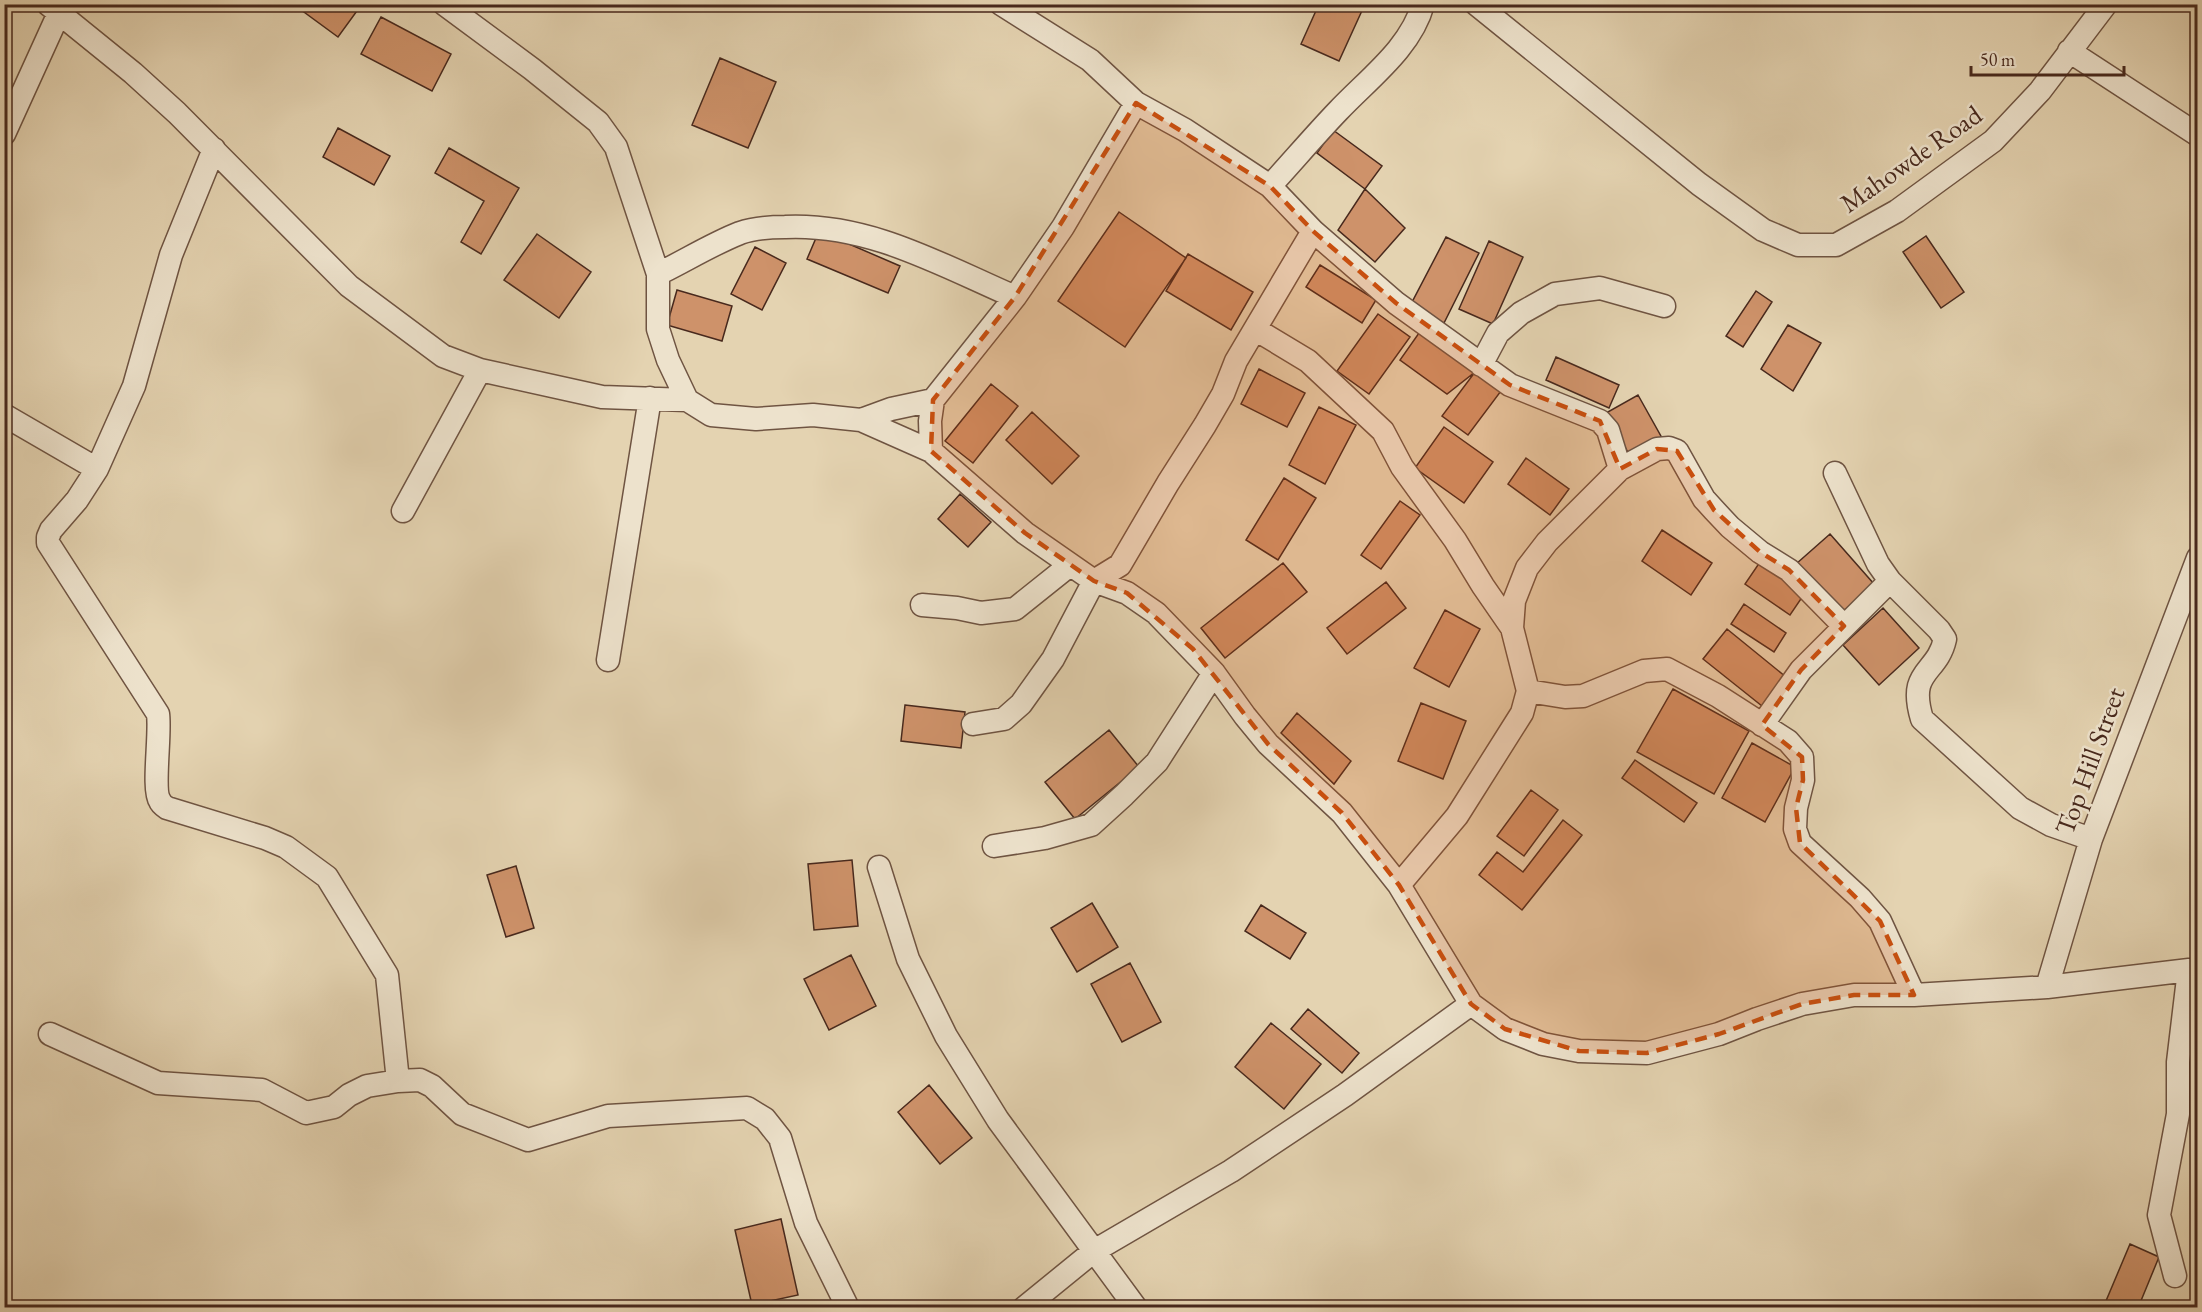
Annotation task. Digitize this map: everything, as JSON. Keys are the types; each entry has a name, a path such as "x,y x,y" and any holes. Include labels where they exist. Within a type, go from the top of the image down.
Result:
{"street":[{"path":"444,4 532,69 598,122 616,147 657,274 658,330 668,360 687,400"},
{"path":"1001,4 1090,60 1136,103 1185,130 1270,186 1313,231 1396,303 1481,365 1510,385 1600,421 1608,430 1620,469"},
{"path":"1270,186 1391,57 1419,21 1423,4"},
{"name":"Mahowde Road","path":"1476,4 1699,184 1763,230 1798,245 1836,245 1897,211 1993,141 2040,91 2106,4"},
{"path":"4,134 54,9 133,73 214,149 349,286 443,356 480,370 602,397 687,400 711,415 756,418 813,415 861,420 931,451 1025,533 1094,581 1127,593 1156,613 1214,673 1268,744 1342,813 1399,885 1471,1004 1504,1029 1543,1044 1578,1051 1647,1053 1719,1034 1802,1004 1854,995 1914,995 2047,987 2193,970 2178,1062 2178,1114 2159,1215 2175,1276"},
{"path":"2069,51 2198,135"},
{"path":"931,451 930,421 933,400 1016,297 1063,227 1136,103"},
{"path":"214,149 171,255 134,386 97,469 78,500 51,530 48,543 158,714 156,790 159,801 167,808 265,838 286,847 327,877 387,975 398,1081"},
{"path":"657,274 741,232 767,228 830,228 874,237 926,256 1016,297"},
{"path":"973,724 1004,719 1021,704 1053,659 1094,581 1120,565 1223,394 1236,361 1313,231"},
{"path":"1481,365 1498,333 1521,312 1555,294 1600,288 1664,306"},
{"path":"1255,329 1308,361 1383,431 1402,466 1455,540 1512,628"},
{"path":"403,511 480,370"},
{"path":"608,660 650,398"},
{"path":"861,420 891,409 933,400"},
{"path":"4,415 97,469"},
{"path":"1399,885 1457,816 1522,713 1528,691 1512,628 1514,601 1527,568 1547,542 1620,469 1657,449 1669,448 1677,451 1704,499 1713,510 1760,552 1789,570 1844,626"},
{"path":"1835,473 1878,564 1890,581 1939,630 1945,639 1942,650 1918,686 1917,702 1922,719 2020,808 2051,825 2091,839"},
{"name":"Top Hill Street","path":"2047,987 2091,839 2198,558"},
{"path":"922,605 981,613 1015,609 1070,565"},
{"path":"1762,725 1802,670 1890,581"},
{"path":"1528,691 1565,697 1582,696 1644,671 1667,669 1718,696 1788,741 1802,757 1803,780 1796,808 1795,830 1800,843 1860,898 1880,921 1914,995"},
{"path":"994,846 1045,838 1091,825 1157,762 1214,673"},
{"path":"879,867 908,959 946,1036 998,1120 1136,1308"},
{"path":"1024,1308 1094,1251 1231,1171 1345,1095 1471,1004"},
{"path":"50,1034 158,1083 262,1090 306,1113 334,1107 367,1086 420,1080 432,1086 462,1114 528,1140 608,1116 747,1108 765,1119 780,1138 806,1223 848,1308"}],"highlighted area":[{"path":"1136,103 1270,186 1313,231 1396,303 1510,385 1600,421 1620,469 1657,449 1677,451 1714,510 1760,552 1789,570 1844,626 1801,670 1762,725 1802,757 1803,780 1796,808 1800,843 1880,921 1914,995 1854,995 1802,1004 1719,1034 1647,1053 1579,1051 1505,1029 1471,1004 1399,885 1342,813 1268,744 1193,649 1127,593 1094,581 1025,533 931,451 933,400 1015,297"}],"building":[{"path":"293,4 362,4 338,37"},
{"path":"1319,4 1365,4 1339,61 1301,44"},
{"path":"381,17 451,54 432,91 361,54"},
{"path":"720,58 776,82 748,148 692,125"},
{"path":"338,128 390,156 374,185 323,157"},
{"path":"1333,130 1382,166 1365,189 1317,153"},
{"path":"449,148 519,188 481,254 461,242 484,201 435,173"},
{"path":"1365,189 1405,228 1375,262 1338,230"},
{"path":"1119,212 1186,258 1125,347 1058,301"},
{"path":"819,231 900,266 888,293 807,259"},
{"path":"537,234 591,272 559,318 504,280"},
{"path":"1926,236 1964,292 1941,308 1903,252"},
{"path":"1446,237 1479,253 1444,323 1410,306"},
{"path":"1489,241 1523,257 1493,324 1459,309"},
{"path":"755,247 786,263 762,310 731,294"},
{"path":"1188,254 1253,292 1231,330 1166,291"},
{"path":"1320,265 1376,300 1362,323 1306,287"},
{"path":"677,290 732,306 722,341 667,325"},
{"path":"1756,291 1772,302 1743,347 1726,336"},
{"path":"1378,314 1410,337 1369,394 1337,371"},
{"path":"1788,325 1821,343 1793,391 1761,369"},
{"path":"1419,333 1475,372 1447,394 1400,360"},
{"path":"1556,357 1619,385 1609,408 1546,380"},
{"path":"1259,369 1305,393 1287,427 1241,404"},
{"path":"1475,372 1501,391 1468,435 1442,416"},
{"path":"991,384 1018,406 973,463 945,441"},
{"path":"1638,395 1662,438 1630,456 1606,413"},
{"path":"1319,407 1356,425 1325,484 1289,465"},
{"path":"1032,412 1079,456 1052,484 1006,440"},
{"path":"1444,427 1493,462 1464,503 1415,468"},
{"path":"1526,458 1569,489 1550,515 1508,484"},
{"path":"1284,478 1316,498 1278,560 1246,540"},
{"path":"960,494 991,522 968,547 938,519"},
{"path":"1400,501 1420,515 1381,569 1361,555"},
{"path":"1662,530 1712,563 1691,595 1642,561"},
{"path":"1830,534 1874,584 1840,614 1796,564"},
{"path":"1762,559 1807,590 1790,615 1745,584"},
{"path":"1283,563 1307,592 1225,658 1201,628"},
{"path":"1386,582 1406,608 1347,654 1327,628"},
{"path":"1744,604 1786,633 1774,652 1731,624"},
{"path":"1883,608 1919,648 1879,685 1843,645"},
{"path":"1445,610 1480,629 1449,687 1414,668"},
{"path":"1727,629 1786,677 1762,706 1703,659"},
{"path":"1673,689 1749,731 1714,794 1637,752"},
{"path":"1421,703 1466,721 1443,779 1398,761"},
{"path":"905,705 965,712 961,748 901,741"},
{"path":"1297,713 1351,761 1334,784 1281,733"},
{"path":"1109,730 1139,767 1075,819 1045,782"},
{"path":"1752,743 1795,767 1765,822 1722,798"},
{"path":"1635,760 1697,803 1684,822 1622,778"},
{"path":"1531,790 1558,810 1524,856 1497,836"},
{"path":"1563,820 1582,835 1522,910 1479,875 1497,852 1523,872"},
{"path":"852,860 858,926 814,930 808,864"},
{"path":"516,866 534,928 506,937 487,875"},
{"path":"1092,903 1118,947 1077,972 1051,928"},
{"path":"1261,905 1306,933 1290,959 1245,931"},
{"path":"851,955 876,1006 829,1030 804,979"},
{"path":"1130,963 1161,1022 1122,1042 1091,984"},
{"path":"1308,1009 1359,1053 1342,1073 1291,1029"},
{"path":"1271,1023 1321,1064 1284,1109 1235,1067"},
{"path":"929,1085 972,1138 940,1164 898,1112"},
{"path":"781,1219 798,1295 752,1305 735,1230"},
{"path":"2130,1244 2159,1257 2138,1308 2103,1308"}]}
